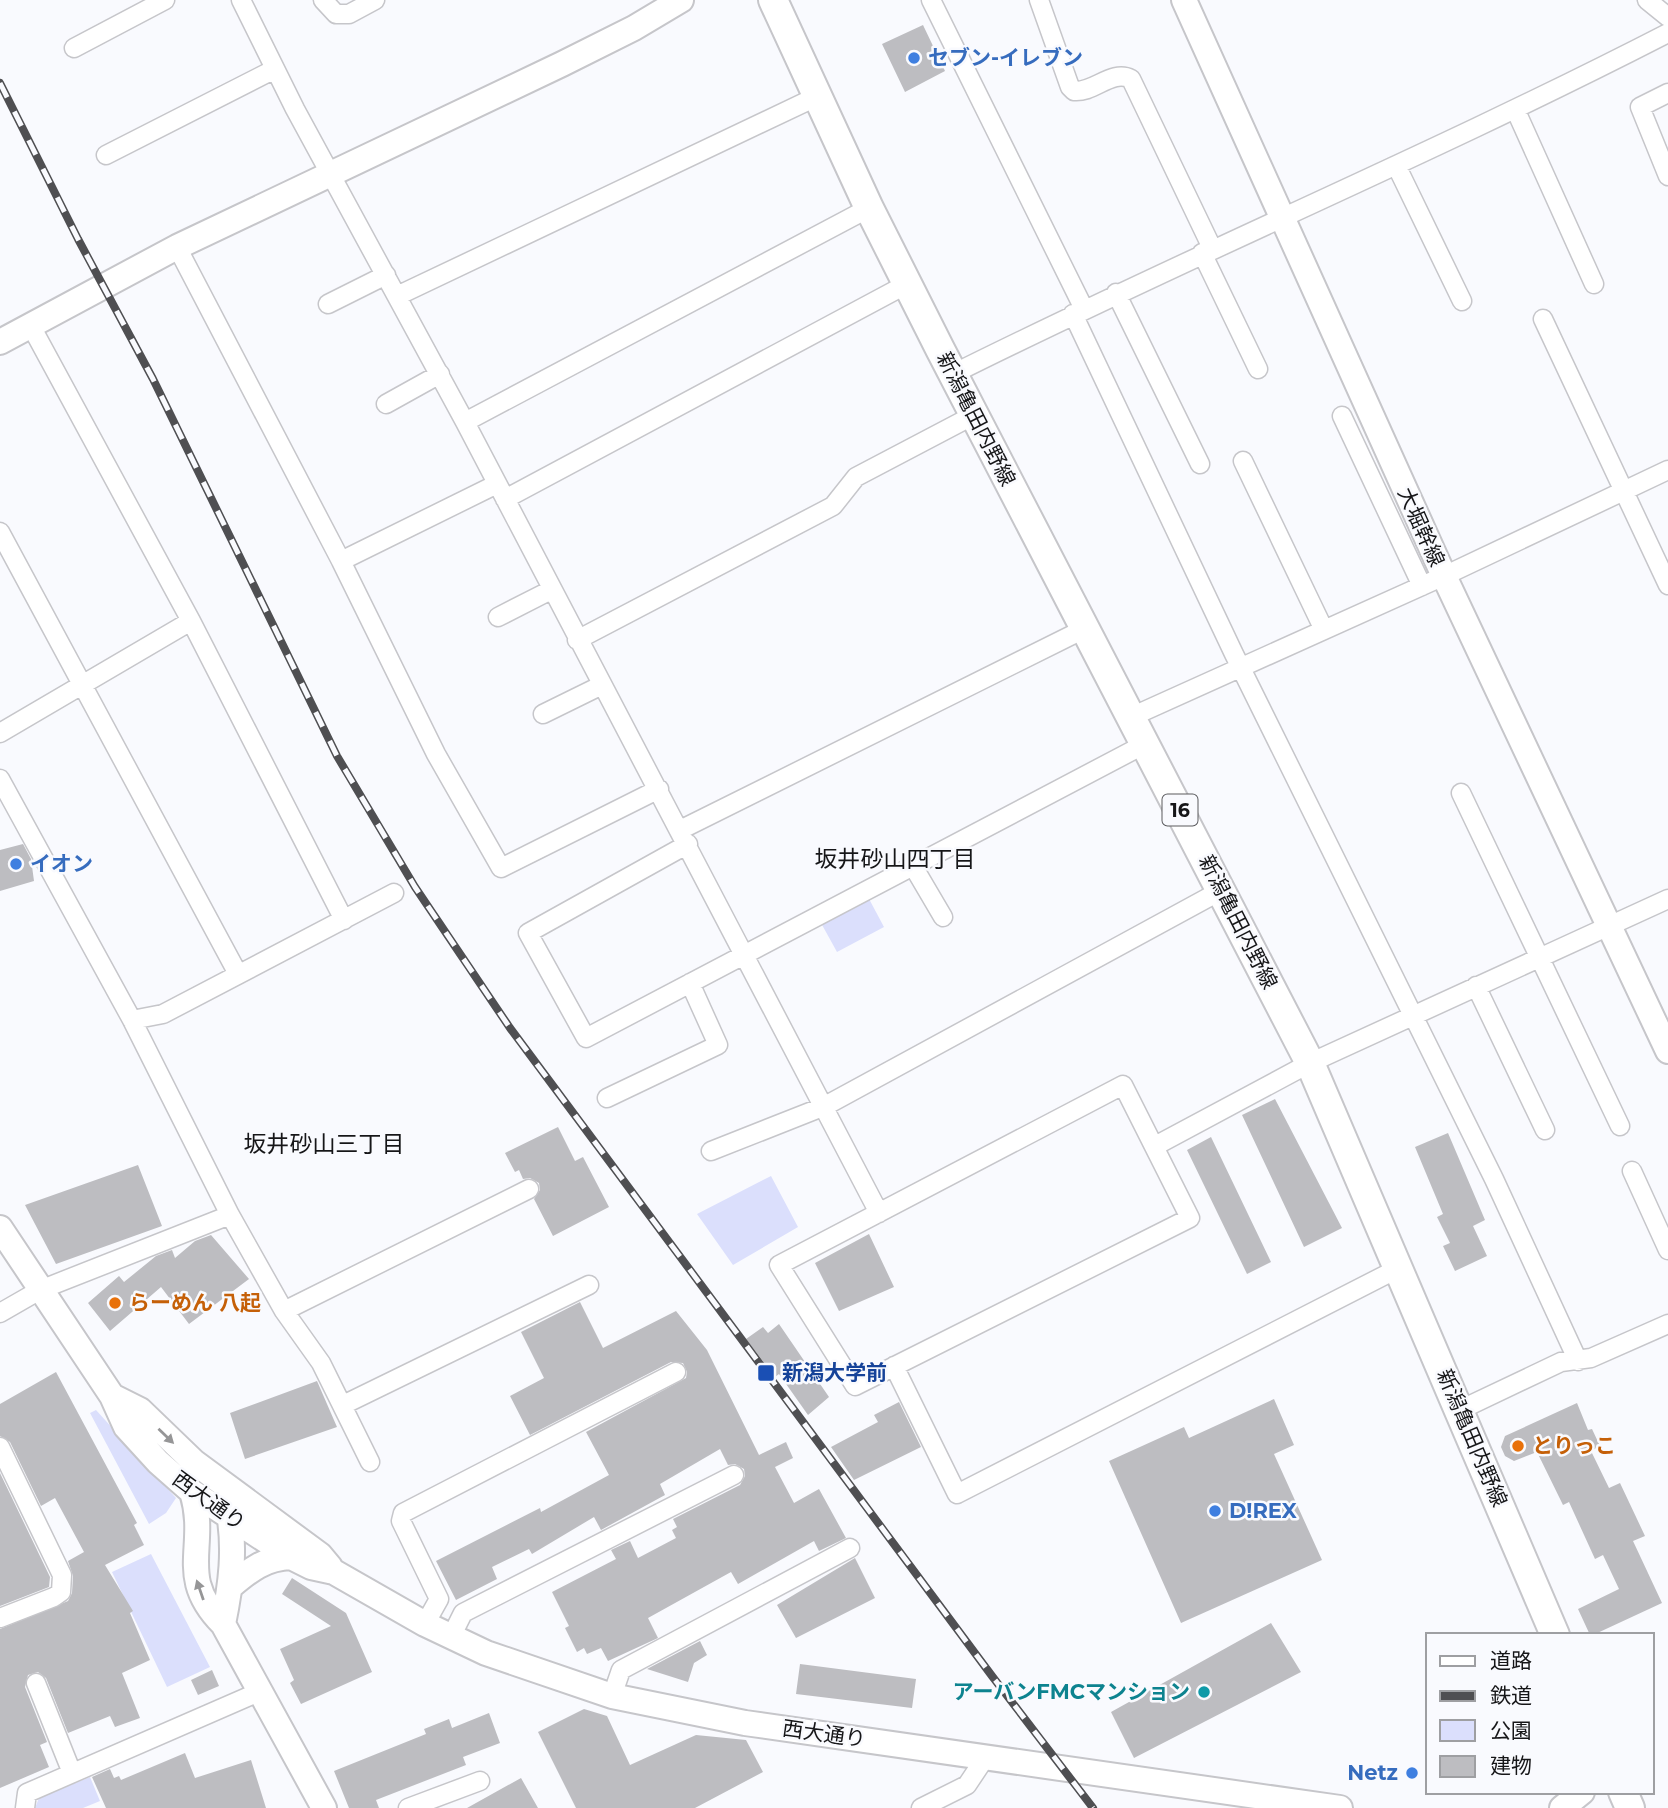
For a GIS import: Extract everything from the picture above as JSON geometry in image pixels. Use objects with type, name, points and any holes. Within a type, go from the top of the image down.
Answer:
[{"type":"main road","name":"新潟亀田内野線","points":[[774,0],[869,208],[907,284],[1310,1063],[1554,1633]]},
{"type":"street","points":[[74,48],[165,0]]},
{"type":"street","points":[[241,0],[275,69],[440,374],[577,640],[746,954],[879,1213]]},
{"type":"street","points":[[323,0],[336,14],[349,14],[376,0]]},
{"type":"street","points":[[0,342],[177,247],[635,28],[681,0]]},
{"type":"street","points":[[931,0],[1243,666],[1414,1015],[1578,1361]]},
{"type":"street","points":[[1039,0],[1070,87],[1074,91],[1081,92],[1117,76],[1131,79],[1258,369]]},
{"type":"street","name":"大堀幹線","points":[[1184,0],[1280,218],[1433,581],[1610,926],[1668,1051]]},
{"type":"street","points":[[1647,0],[1668,17]]},
{"type":"street","points":[[953,374],[1116,293],[1516,111],[1668,33]]},
{"type":"street","points":[[106,155],[275,69]]},
{"type":"street","points":[[1668,93],[1640,107],[1668,176]]},
{"type":"street","points":[[397,296],[818,96]]},
{"type":"street","points":[[1516,111],[1594,284]]},
{"type":"street","points":[[1397,167],[1462,301]]},
{"type":"street","points":[[465,422],[869,208]]},
{"type":"street","points":[[177,247],[341,561],[436,754],[501,869],[659,789]]},
{"type":"street","points":[[328,304],[386,275]]},
{"type":"street","points":[[341,561],[501,491],[907,284]]},
{"type":"street","points":[[1116,293],[1200,464]]},
{"type":"street","points":[[1543,319],[1668,585]]},
{"type":"street","points":[[31,326],[191,621],[344,919]]},
{"type":"street","points":[[386,404],[440,374]]},
{"type":"street","points":[[577,640],[833,506],[856,477],[974,415]]},
{"type":"street","points":[[1342,416],[1433,581]]},
{"type":"street","points":[[1243,461],[1324,630]]},
{"type":"street","points":[[1131,717],[1433,581],[1668,470]]},
{"type":"street","points":[[0,531],[238,974]]},
{"type":"street","points":[[498,617],[551,590]]},
{"type":"street","points":[[0,733],[191,621]]},
{"type":"street","points":[[1084,629],[684,837],[528,933],[586,1038],[1145,744]]},
{"type":"street","points":[[543,713],[601,685]]},
{"type":"street","points":[[0,779],[132,1020],[230,1214],[284,1311],[321,1363],[370,1462]]},
{"type":"street","points":[[1461,793],[1620,1126]]},
{"type":"street","points":[[913,866],[943,917]]},
{"type":"street","points":[[711,1151],[825,1106],[1222,890]]},
{"type":"street","points":[[132,1020],[163,1014],[394,893]]},
{"type":"street","points":[[1155,1146],[1310,1063],[1668,899]]},
{"type":"street","points":[[607,1098],[718,1045],[690,984]]},
{"type":"street","points":[[1476,986],[1545,1130]]},
{"type":"street","points":[[1123,1086],[1155,1146],[1190,1218],[855,1386],[779,1265],[1123,1086]]},
{"type":"street","points":[[1632,1171],[1668,1250]]},
{"type":"street","points":[[284,1311],[528,1189]]},
{"type":"street","points":[[0,1313],[40,1290],[230,1214]]},
{"type":"street","name":"西大通り","points":[[0,1228],[112,1396],[126,1427],[158,1462],[192,1492],[291,1557],[311,1567],[334,1572],[451,1637],[523,1668],[612,1696],[746,1723],[1340,1808]]},
{"type":"street","points":[[894,1366],[957,1493],[1398,1269]]},
{"type":"street","points":[[343,1405],[589,1285]]},
{"type":"street","points":[[1460,1410],[1561,1362],[1578,1361],[1668,1324]]},
{"type":"street","points":[[425,1624],[439,1599],[401,1521],[403,1513],[676,1372]]},
{"type":"street","name":"西大通り","points":[[112,1396],[140,1410],[194,1462],[320,1555],[334,1572]]},
{"type":"street","points":[[0,1447],[62,1574],[63,1584],[61,1592],[54,1598],[0,1618]]},
{"type":"street","points":[[451,1637],[463,1613],[734,1475]]},
{"type":"street","points":[[219,1481],[229,1518],[231,1586],[223,1624]]},
{"type":"street","points":[[192,1492],[198,1523],[196,1586],[206,1608],[223,1624],[324,1808]]},
{"type":"street","points":[[196,1549],[218,1524],[229,1518],[262,1514]]},
{"type":"street","points":[[612,1696],[621,1670],[850,1548]]},
{"type":"street","points":[[231,1586],[252,1568],[269,1560],[291,1557]]},
{"type":"street","points":[[36,1684],[72,1773]]},
{"type":"street","points":[[25,1808],[27,1793],[259,1692]]},
{"type":"street","points":[[921,1808],[967,1785],[985,1758]]},
{"type":"street","points":[[408,1808],[480,1781]]},
{"type":"street","points":[[1562,1808],[1580,1794]]},
{"type":"green space","points":[[868,897],[884,927],[837,952],[821,923]]},
{"type":"green space","points":[[771,1176],[798,1227],[733,1265],[697,1214]]},
{"type":"green space","points":[[96,1410],[176,1498],[166,1513],[149,1524],[90,1413]]},
{"type":"green space","points":[[151,1554],[210,1667],[167,1687],[112,1572]]},
{"type":"green space","points":[[90,1777],[100,1801],[83,1808],[35,1808],[39,1798]]},
{"type":"building","name":"セブン-イレブン","points":[[923,25],[945,71],[905,92],[882,44]]},
{"type":"building","name":"イオン","points":[[23,844],[31,859],[34,881],[0,891],[0,850]]},
{"type":"building","points":[[1275,1099],[1342,1228],[1304,1247],[1242,1115]]},
{"type":"building","points":[[558,1127],[575,1161],[583,1157],[609,1207],[553,1236],[534,1199],[540,1190],[539,1183],[530,1178],[523,1179],[519,1170],[515,1172],[505,1153]]},
{"type":"building","points":[[1448,1133],[1485,1220],[1473,1226],[1487,1256],[1455,1271],[1443,1246],[1450,1243],[1437,1217],[1443,1214],[1415,1147]]},
{"type":"building","points":[[1211,1137],[1271,1262],[1247,1274],[1187,1150]]},
{"type":"building","points":[[138,1165],[162,1226],[56,1264],[25,1205]]},
{"type":"building","points":[[869,1234],[894,1287],[839,1311],[815,1263]]},
{"type":"building","points":[[211,1235],[249,1279],[189,1324],[161,1287],[110,1331],[88,1303],[119,1276],[124,1282],[156,1256],[172,1250],[175,1258],[195,1241]]},
{"type":"building","points":[[580,1302],[603,1348],[676,1311],[707,1350],[759,1455],[786,1442],[793,1458],[775,1467],[794,1503],[819,1489],[846,1538],[819,1551],[814,1541],[738,1584],[731,1572],[648,1618],[658,1638],[608,1661],[601,1648],[587,1654],[584,1648],[577,1652],[565,1628],[569,1626],[552,1592],[616,1559],[611,1550],[630,1541],[638,1558],[676,1538],[672,1530],[677,1527],[673,1519],[740,1485],[745,1476],[744,1469],[735,1464],[728,1465],[720,1449],[660,1484],[665,1495],[601,1530],[594,1517],[532,1554],[529,1549],[492,1567],[497,1579],[456,1600],[436,1561],[540,1508],[541,1512],[609,1475],[586,1432],[686,1378],[687,1372],[683,1363],[671,1362],[530,1435],[510,1396],[544,1378],[521,1332]]},
{"type":"building","points":[[779,1324],[829,1397],[808,1415],[779,1374],[775,1377],[746,1339],[763,1327],[768,1333]]},
{"type":"building","points":[[56,1372],[137,1523],[134,1525],[144,1545],[105,1565],[133,1611],[130,1613],[150,1660],[122,1673],[140,1718],[115,1727],[110,1716],[68,1733],[46,1678],[38,1672],[28,1675],[25,1687],[47,1742],[40,1745],[49,1767],[0,1788],[0,1629],[68,1601],[72,1593],[73,1576],[68,1561],[84,1552],[55,1498],[41,1506],[10,1442],[0,1436],[0,1404]]},
{"type":"building","points":[[317,1381],[337,1427],[245,1459],[230,1413]]},
{"type":"building","name":"D!REX","points":[[1274,1399],[1294,1445],[1274,1454],[1322,1560],[1181,1623],[1109,1461],[1184,1427],[1189,1438]]},
{"type":"building","points":[[899,1402],[921,1447],[854,1480],[831,1447],[878,1422],[874,1415]]},
{"type":"building","points":[[1577,1403],[1588,1430],[1592,1429],[1600,1446],[1591,1451],[1609,1488],[1620,1483],[1645,1536],[1633,1541],[1662,1603],[1597,1633],[1589,1633],[1578,1609],[1619,1589],[1603,1555],[1595,1559],[1569,1502],[1563,1505],[1537,1452],[1514,1461],[1505,1456],[1501,1447],[1505,1436]]},
{"type":"building","points":[[0,1473],[50,1577],[49,1587],[0,1606]]},
{"type":"building","points":[[855,1558],[875,1598],[796,1638],[777,1605]]},
{"type":"building","points":[[292,1578],[346,1613],[372,1672],[301,1704],[290,1683],[294,1680],[280,1649],[331,1626],[282,1594]]},
{"type":"building","name":"アーバンFMCマンション","points":[[1271,1623],[1301,1672],[1134,1758],[1111,1712]]},
{"type":"building","points":[[700,1641],[707,1655],[694,1663],[688,1682],[647,1669]]},
{"type":"building","points":[[800,1664],[916,1679],[912,1708],[796,1694]]},
{"type":"building","points":[[212,1670],[219,1686],[198,1695],[191,1680]]},
{"type":"building","points":[[584,1709],[607,1716],[630,1765],[696,1735],[746,1740],[763,1772],[695,1808],[576,1808],[538,1732]]},
{"type":"building","points":[[489,1713],[500,1743],[463,1757],[466,1765],[376,1800],[379,1808],[349,1808],[334,1771],[426,1734],[424,1729],[449,1719],[452,1728]]},
{"type":"building","points":[[185,1753],[195,1778],[251,1760],[266,1808],[106,1808],[92,1777],[110,1769],[114,1778],[119,1776],[121,1780]]},
{"type":"building","points":[[521,1778],[538,1808],[467,1808]]},
{"type":"railway","points":[[0,83],[78,239],[153,379],[337,756],[415,887],[510,1028],[1093,1808]]},
{"type":"place","name":"セブン-イレブン","points":[[914,58]]},
{"type":"place","name":"イオン","points":[[16,864]]},
{"type":"place","name":"らーめん 八起","points":[[115,1303]]},
{"type":"place","name":"新潟大学前","points":[[766,1373]]},
{"type":"place","name":"とりっこ","points":[[1518,1446]]},
{"type":"place","name":"D!REX","points":[[1215,1511]]},
{"type":"place","name":"アーバンFMCマンション","points":[[1204,1692]]},
{"type":"place","name":"Netz","points":[[1412,1773]]},
{"type":"district","name":"坂井砂山四丁目","points":[[895,859]]},
{"type":"district","name":"坂井砂山三丁目","points":[[324,1144]]}]
